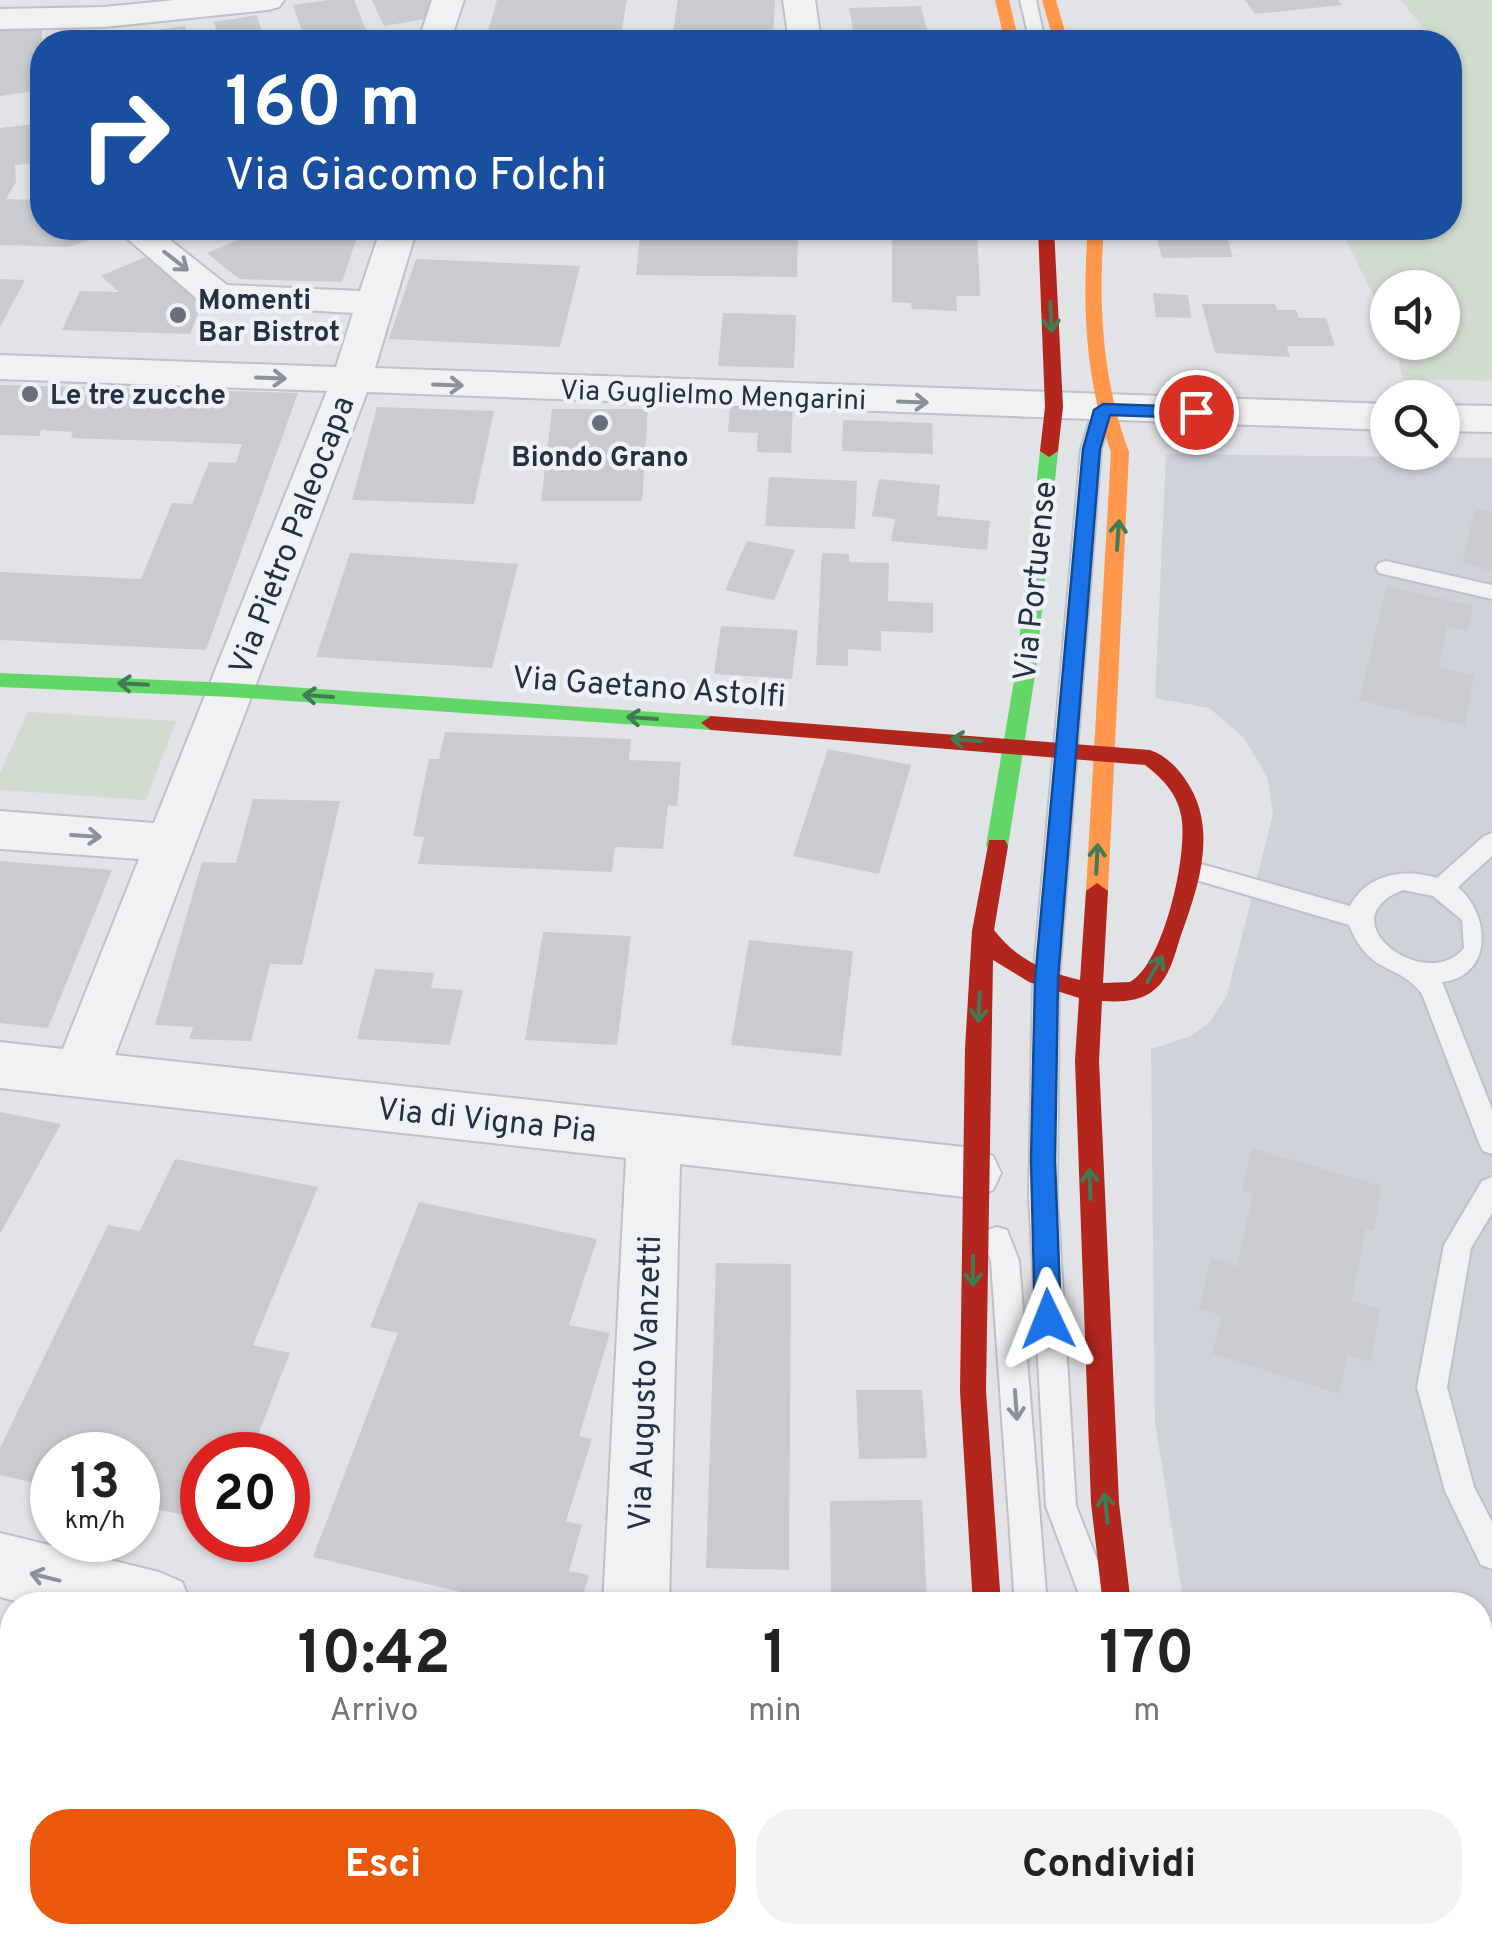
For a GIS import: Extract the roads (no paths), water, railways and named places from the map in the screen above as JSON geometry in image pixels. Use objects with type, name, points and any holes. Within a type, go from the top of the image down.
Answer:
[{"type":"main road","points":[[1002,0],[1009,30]]},
{"type":"main road","points":[[1049,0],[1058,30]]},
{"type":"main road","name":"Via Portuense","points":[[1048,240],[1077,408],[1120,452],[1087,1061],[1093,1284],[1105,1503],[1115,1592]]},
{"type":"main road","name":"Via Portuense","points":[[986,1592],[973,1390],[973,1174],[983,931],[1028,652],[1077,408],[1095,240]]},
{"type":"main road","name":"Via Gaetano Astolfi","points":[[3,686],[230,690],[1064,748]]},
{"type":"main road","points":[[983,931],[1011,962],[1046,980],[1136,991],[1156,972],[1194,872],[1196,849],[1190,808],[1179,779],[1150,758],[1064,748]]},
{"type":"street","points":[[0,19],[89,20],[268,0]]},
{"type":"street","points":[[438,30],[448,0]]},
{"type":"street","points":[[464,30],[473,0]]},
{"type":"street","points":[[799,0],[803,30]]},
{"type":"street","points":[[141,240],[204,335]]},
{"type":"street","name":"Via Pietro Paleocapa","points":[[80,1074],[351,381],[394,240]]},
{"type":"street","points":[[0,367],[376,303]]},
{"type":"street","name":"Via Guglielmo Mengarini","points":[[204,335],[351,381],[1370,417]]},
{"type":"street","points":[[1460,418],[1492,419]]},
{"type":"street","points":[[0,830],[172,843]]},
{"type":"street","name":"Via di Vigna Pia","points":[[0,1066],[973,1174]]},
{"type":"street","name":"Via Augusto Vanzetti","points":[[636,1592],[652,1162]]},
{"type":"street","points":[[0,1566],[106,1592]]},
{"type":"lane","points":[[1028,0],[1035,30]]},
{"type":"lane","name":"Via Portuense","points":[[1079,240],[1090,289]]},
{"type":"lane","name":"Via Portuense","points":[[1077,408],[1092,449],[1046,980],[1043,1196],[1061,1506],[1094,1592]]},
{"type":"lane","points":[[1386,568],[1492,592]]},
{"type":"lane","points":[[1441,888],[1492,842]]},
{"type":"lane","points":[[1194,872],[1359,918]]},
{"type":"lane","points":[[1421,974],[1460,968],[1473,958],[1480,944],[1479,928],[1472,913],[1441,888],[1402,881],[1385,884],[1362,904],[1362,933],[1384,959],[1421,974],[1433,989],[1492,1142]]},
{"type":"lane","name":"Via Portuense","points":[[973,1174],[1005,1261],[1030,1592]]},
{"type":"lane","points":[[1492,1189],[1458,1245],[1432,1387],[1460,1491],[1492,1554]]},
{"type":"place","name":"Momenti Bar Bistrot","points":[[178,315]]},
{"type":"place","name":"Le tre zucche","points":[[30,394]]},
{"type":"place","name":"Biondo Grano","points":[[600,423]]}]
